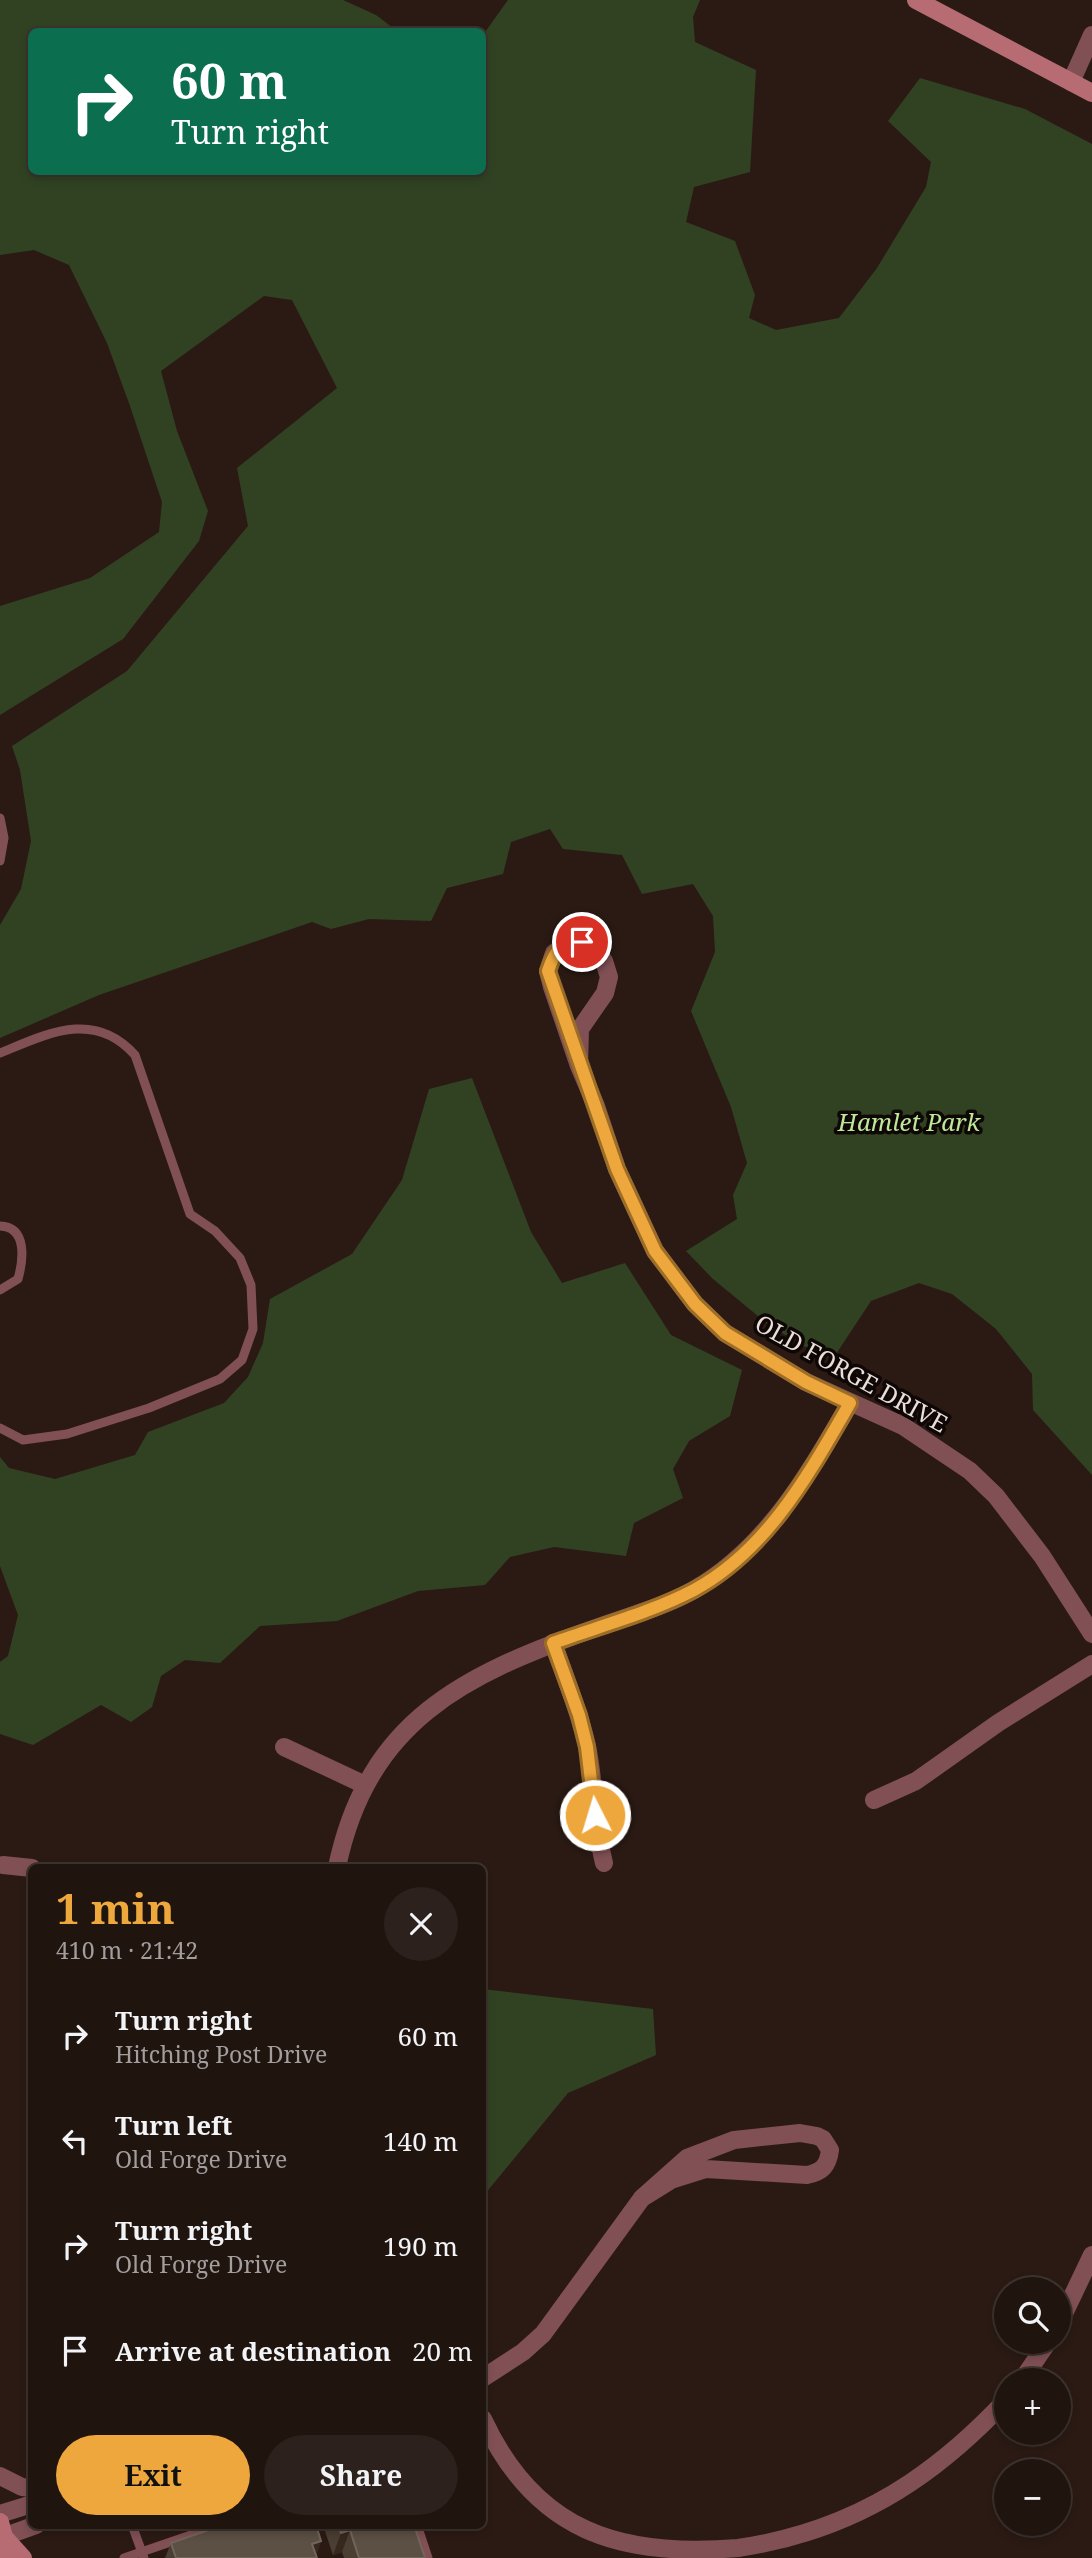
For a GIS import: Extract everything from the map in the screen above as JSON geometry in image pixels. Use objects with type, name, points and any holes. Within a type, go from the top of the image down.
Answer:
[{"type":"street","points":[[916,0],[1092,93]]},
{"type":"street","points":[[1071,82],[1092,35]]},
{"type":"street","name":"OLD FORGE DRIVE","points":[[579,1066],[580,1029],[605,993],[609,977],[604,961],[594,948],[582,942],[567,944],[554,953],[548,971],[579,1066],[596,1106],[617,1169],[655,1251],[695,1304],[725,1333],[806,1382],[903,1426],[970,1471],[996,1496],[1034,1546],[1092,1634]]},
{"type":"street","points":[[338,1864],[365,1785],[385,1755],[432,1705],[492,1668],[670,1601],[697,1588],[749,1548],[775,1521],[798,1489],[850,1403]]},
{"type":"street","points":[[553,1643],[579,1715],[587,1747],[598,1838],[604,1863]]},
{"type":"street","points":[[874,1800],[916,1781],[998,1723],[1092,1664]]},
{"type":"street","points":[[284,1747],[365,1785]]},
{"type":"street","points":[[3,1865],[28,1868]]},
{"type":"street","points":[[486,2376],[523,2352],[543,2334],[642,2198],[687,2158],[734,2140],[808,2134],[823,2139],[830,2150],[827,2164],[818,2173],[807,2175],[706,2169],[671,2180],[642,2198]]},
{"type":"street","points":[[1071,2299],[1092,2255]]},
{"type":"street","points":[[486,2426],[512,2472],[532,2494],[579,2529],[608,2542],[643,2551],[679,2554],[759,2545],[811,2531],[873,2505],[909,2484],[948,2456],[994,2413]]},
{"type":"street","points":[[0,2476],[28,2488]]},
{"type":"street","points":[[0,2514],[28,2505]]},
{"type":"street","points":[[1,2532],[28,2527]]},
{"type":"street","points":[[1,2532],[5,2558]]},
{"type":"street","points":[[1,2532],[23,2558]]},
{"type":"lane","points":[[0,818],[4,838],[0,862]]},
{"type":"lane","points":[[0,1053],[59,1030],[95,1030],[123,1042],[135,1055],[190,1214],[215,1231],[240,1258],[251,1285],[253,1329],[242,1360],[220,1379],[149,1408],[67,1434],[23,1440],[0,1428]]},
{"type":"lane","points":[[0,1226],[5,1226],[18,1236],[24,1257],[18,1279],[0,1290]]},
{"type":"lane","points":[[133,2529],[143,2555]]},
{"type":"lane","points":[[124,2558],[143,2555],[209,2529]]},
{"type":"lane","points":[[418,2529],[428,2558]]},
{"type":"green space","name":"Hamlet Park","points":[[0,0],[343,0],[376,15],[393,28],[28,28],[28,175],[486,175],[486,31],[508,0],[700,0],[693,17],[695,42],[756,70],[750,172],[694,187],[686,222],[735,241],[755,295],[749,318],[776,330],[839,318],[877,268],[926,187],[931,162],[888,121],[920,78],[1025,109],[1092,144],[1092,1475],[1033,1410],[1032,1374],[996,1329],[952,1294],[919,1283],[871,1301],[834,1357],[829,1355],[826,1359],[769,1325],[713,1279],[686,1251],[737,1219],[733,1195],[747,1163],[731,1107],[691,1011],[715,952],[713,916],[693,884],[642,894],[622,855],[563,849],[550,829],[511,842],[503,874],[447,888],[431,921],[369,919],[331,929],[312,922],[99,995],[0,1038],[0,925],[21,889],[31,841],[20,770],[12,746],[127,671],[248,526],[237,468],[337,388],[292,300],[264,296],[161,371],[177,431],[208,511],[199,541],[123,639],[0,715],[0,606],[90,578],[159,532],[162,502],[107,343],[69,265],[34,250],[0,255]]},
{"type":"green space","points":[[472,1078],[531,1232],[562,1283],[625,1263],[671,1335],[742,1370],[730,1416],[689,1441],[673,1469],[683,1498],[634,1523],[626,1556],[554,1547],[510,1557],[485,1585],[418,1591],[337,1621],[260,1626],[220,1663],[185,1660],[161,1676],[152,1707],[131,1722],[101,1705],[33,1745],[0,1734],[0,1662],[8,1656],[18,1615],[0,1566],[0,1457],[9,1468],[55,1479],[135,1455],[148,1432],[224,1403],[248,1377],[263,1343],[270,1299],[352,1254],[402,1180],[429,1089]]},
{"type":"green space","points":[[486,1989],[653,2009],[656,2055],[568,2093],[486,2194]]},
{"type":"building","points":[[211,2529],[317,2529],[321,2541],[312,2544],[317,2558],[176,2558],[171,2543]]},
{"type":"building","points":[[340,2529],[415,2529],[425,2558],[359,2558],[350,2530],[341,2533]]},
{"type":"route","points":[[582,942],[567,944],[554,953],[548,971],[617,1169],[655,1251],[695,1304],[725,1333],[806,1382],[850,1403],[819,1456],[775,1521],[749,1548],[722,1570],[697,1588],[670,1601],[553,1643],[579,1715],[587,1747],[595,1815]]}]
